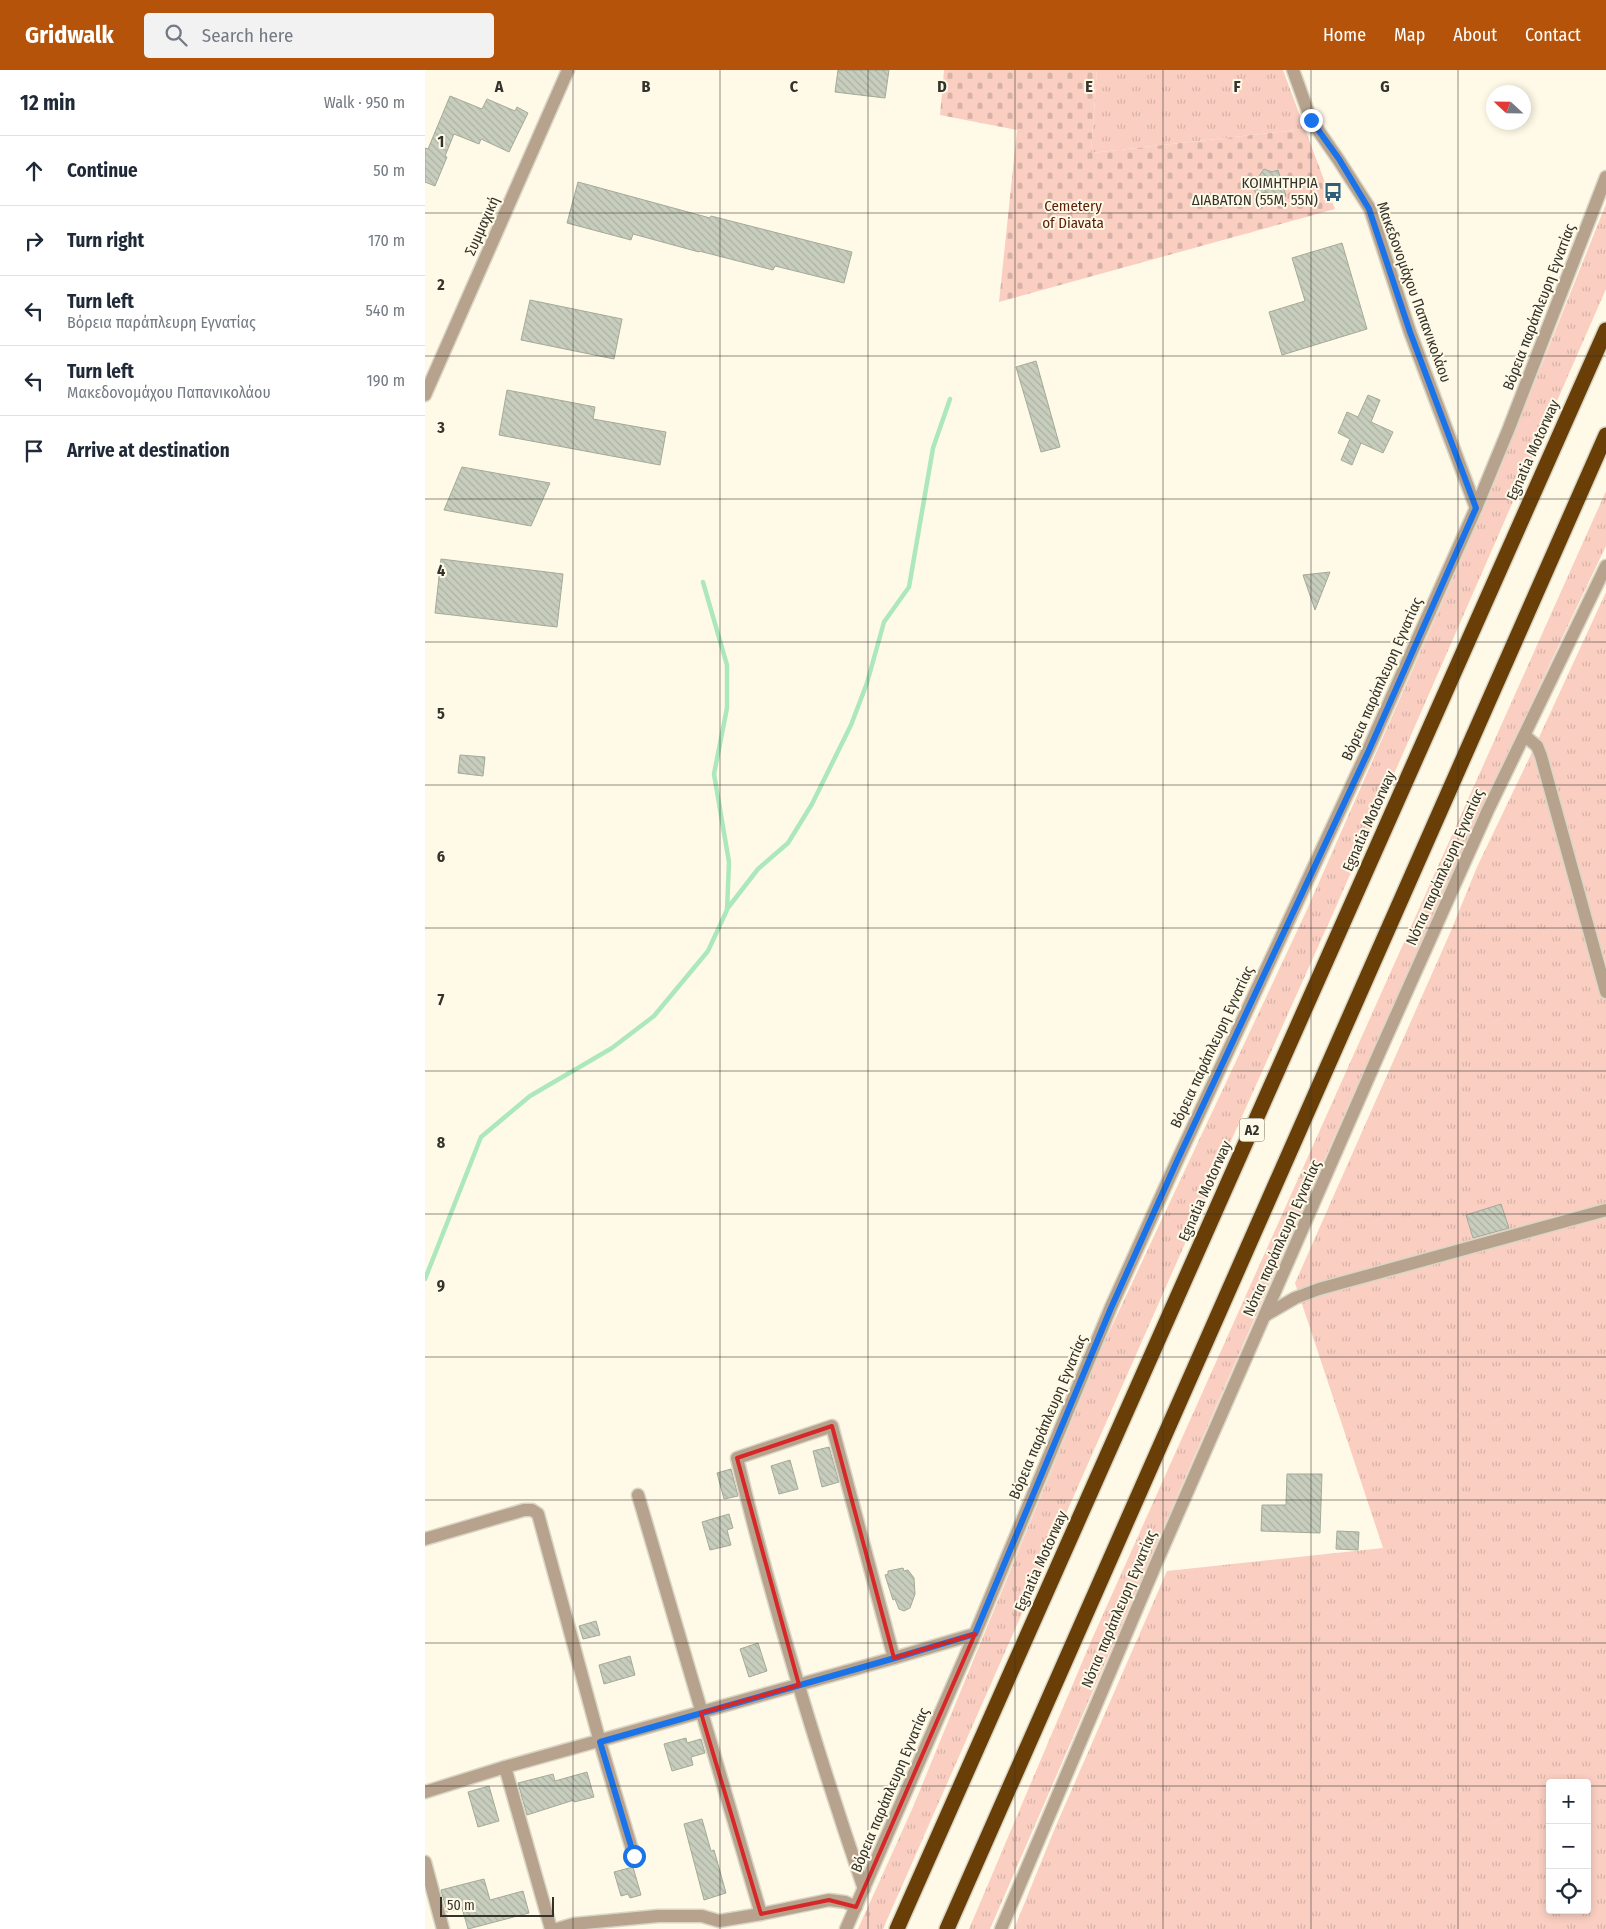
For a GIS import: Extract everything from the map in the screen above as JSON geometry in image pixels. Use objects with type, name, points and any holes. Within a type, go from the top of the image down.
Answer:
[{"type":"highway","name":"Egnatia Motorway","points":[[897,1929],[1606,330]]},
{"type":"highway","points":[[947,1929],[1606,435]]},
{"type":"street","name":"Συμμαχική","points":[[425,395],[568,70]]},
{"type":"street","name":"Μακεδονομάχου Παπανικολάου","points":[[1293,70],[1311,120],[1339,159],[1369,209],[1410,332],[1476,508]]},
{"type":"street","name":"Βόρεια παράπλευρη Εγνατίας","points":[[846,1929],[975,1634],[1119,1290],[1189,1134],[1369,750],[1476,508],[1606,177]]},
{"type":"street","name":"Νότια παράπλευρη Εγνατίας","points":[[1001,1929],[1155,1566],[1488,810],[1606,566]]},
{"type":"street","points":[[1525,736],[1537,746],[1541,756],[1606,992]]},
{"type":"street","points":[[1266,1315],[1295,1298],[1319,1289],[1606,1210]]},
{"type":"street","points":[[864,1889],[799,1685],[737,1458],[832,1426],[895,1658]]},
{"type":"street","points":[[638,1495],[761,1914]]},
{"type":"street","points":[[425,1539],[524,1510],[531,1510],[538,1514],[600,1742],[634,1856]]},
{"type":"street","points":[[425,1792],[975,1634]]},
{"type":"street","points":[[505,1768],[551,1929]]},
{"type":"street","points":[[425,1862],[443,1929]]},
{"type":"street","points":[[557,1929],[574,1924],[651,1917],[702,1916],[719,1921],[829,1900],[845,1902],[856,1906]]},
{"type":"highlighted area","points":[[832,1426],[894,1658],[975,1634],[856,1907],[829,1900],[761,1914],[701,1713],[799,1685],[737,1458]]},
{"type":"green space","name":"Cemetery of Diavata","points":[[944,70],[1097,70],[1091,153],[1305,129],[1335,209],[999,302],[1017,130],[940,115]]},
{"type":"green space","points":[[1097,70],[1283,70],[1305,129],[1091,153]]},
{"type":"green space","points":[[1606,204],[1606,289],[1335,909],[1187,1239],[883,1929],[858,1929],[913,1807],[1102,1347],[1305,914],[1489,496]]},
{"type":"green space","points":[[1606,491],[1606,546],[1525,717],[1368,1061],[1215,1408],[990,1929],[969,1929],[1092,1639]]},
{"type":"green space","points":[[1606,592],[1606,1929],[1014,1929],[1055,1828],[1167,1571],[1383,1548],[1295,1283],[1450,933],[1477,867]]},
{"type":"building","points":[[838,70],[889,70],[885,98],[835,92]]},
{"type":"building","points":[[450,96],[482,109],[487,99],[515,111],[517,107],[528,113],[509,152],[481,139],[479,144],[454,134],[435,186],[425,182],[425,148],[428,149]]},
{"type":"building","points":[[1264,169],[1272,172],[1278,170],[1286,196],[1269,201],[1266,192],[1256,195],[1253,184],[1261,181],[1259,176]]},
{"type":"building","points":[[578,182],[710,218],[711,216],[852,252],[844,283],[775,266],[773,270],[633,234],[631,240],[567,223]]},
{"type":"building","points":[[1342,243],[1367,329],[1282,355],[1269,312],[1305,301],[1292,258]]},
{"type":"building","points":[[530,300],[622,319],[614,359],[521,340]]},
{"type":"building","points":[[1036,361],[1060,447],[1041,452],[1016,367]]},
{"type":"building","points":[[507,390],[595,407],[593,419],[666,432],[660,465],[499,435]]},
{"type":"building","points":[[1368,395],[1380,400],[1371,422],[1393,432],[1383,453],[1361,443],[1352,465],[1341,460],[1350,439],[1338,433],[1347,412],[1358,417]]},
{"type":"building","points":[[462,467],[550,483],[531,526],[444,510]]},
{"type":"building","points":[[441,559],[563,574],[557,627],[435,613]]},
{"type":"building","points":[[1330,572],[1315,610],[1303,575]]},
{"type":"building","points":[[460,755],[485,757],[483,776],[458,773]]},
{"type":"building","points":[[1501,1204],[1509,1228],[1473,1238],[1466,1215]]},
{"type":"building","points":[[829,1447],[839,1482],[822,1487],[813,1451]]},
{"type":"building","points":[[790,1460],[798,1489],[779,1494],[771,1466]]},
{"type":"building","points":[[731,1469],[738,1496],[724,1499],[717,1473]]},
{"type":"building","points":[[1287,1474],[1322,1474],[1320,1533],[1261,1531],[1262,1505],[1286,1505]]},
{"type":"building","points":[[729,1514],[733,1528],[727,1530],[731,1545],[710,1550],[702,1522]]},
{"type":"building","points":[[1337,1531],[1359,1532],[1358,1550],[1336,1549]]},
{"type":"building","points":[[903,1568],[904,1571],[908,1570],[914,1578],[915,1594],[910,1608],[904,1611],[899,1609],[895,1599],[893,1600],[885,1575],[888,1574],[888,1571]]},
{"type":"building","points":[[596,1621],[600,1635],[583,1639],[579,1626]]},
{"type":"building","points":[[758,1643],[767,1671],[749,1677],[740,1649]]},
{"type":"building","points":[[630,1656],[635,1675],[604,1684],[599,1665]]},
{"type":"building","points":[[686,1738],[687,1743],[701,1739],[705,1753],[691,1757],[693,1765],[672,1771],[664,1744]]},
{"type":"building","points":[[587,1772],[594,1797],[574,1802],[574,1800],[527,1815],[518,1783],[553,1774],[555,1781]]},
{"type":"building","points":[[489,1786],[499,1821],[478,1827],[468,1792]]},
{"type":"building","points":[[702,1819],[711,1851],[714,1850],[726,1893],[704,1900],[684,1824]]},
{"type":"building","points":[[633,1867],[641,1895],[630,1898],[628,1894],[621,1896],[614,1872]]},
{"type":"building","points":[[484,1879],[490,1900],[523,1891],[529,1913],[468,1929],[462,1908],[447,1912],[441,1890]]},
{"type":"waterway","points":[[727,909],[758,869],[788,843],[812,804],[851,725],[867,683],[884,622],[909,587],[933,448],[950,399]]},
{"type":"waterway","points":[[425,1279],[481,1137],[530,1096],[612,1048],[654,1016],[708,951],[727,910],[729,862],[714,774],[727,708],[727,665],[703,582]]},
{"type":"place","name":"ΚΟΙΜΗΤΗΡΙΑ ΔΙΑΒΑΤΩΝ (55Μ, 55Ν)","points":[[1333,192]]},
{"type":"route","points":[[634,1856],[600,1742],[975,1634],[1111,1308],[1177,1161],[1369,750],[1476,508],[1410,332],[1369,209],[1339,159],[1311,120]]}]
